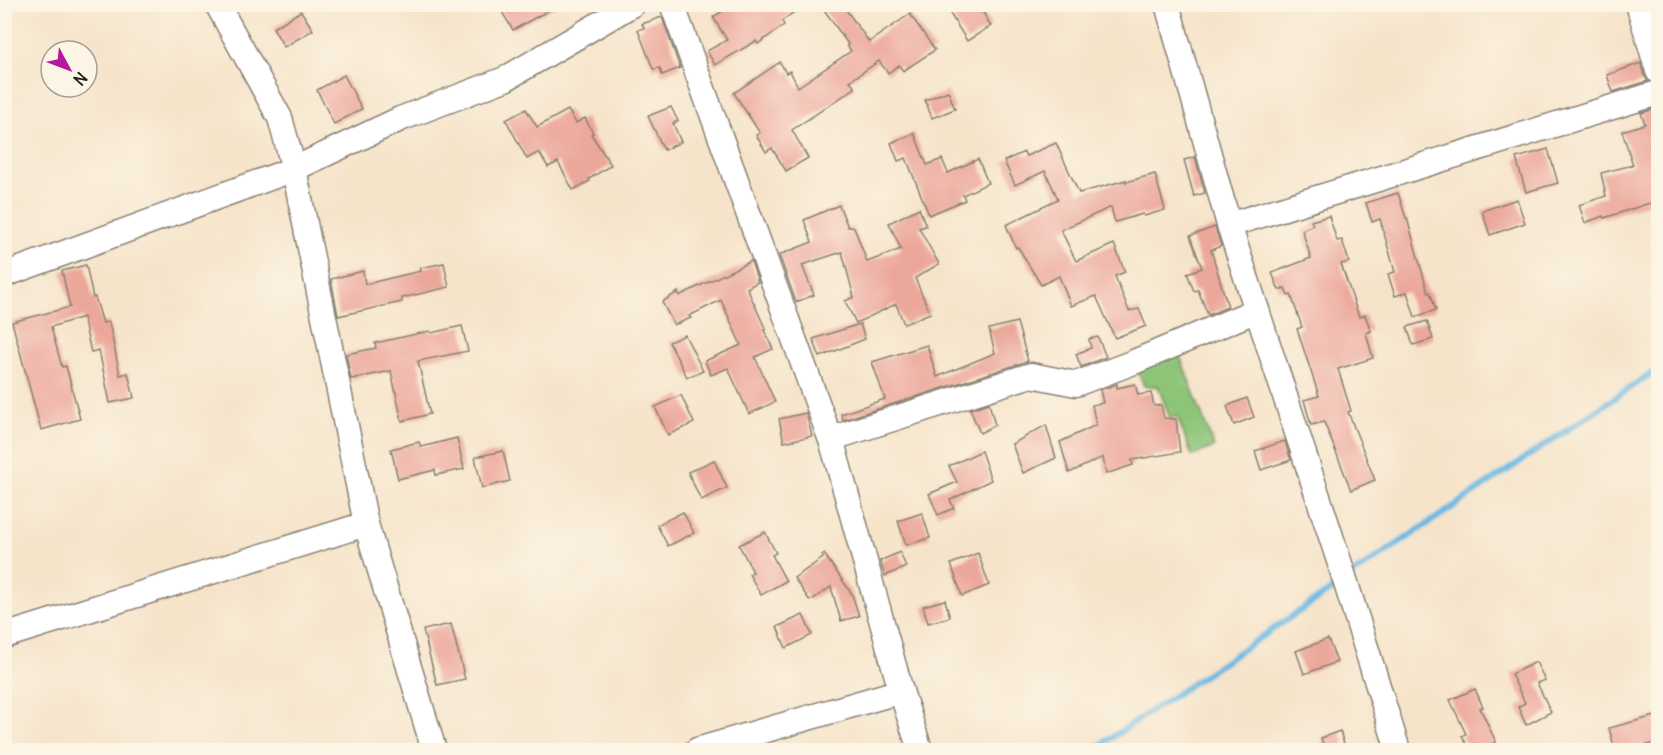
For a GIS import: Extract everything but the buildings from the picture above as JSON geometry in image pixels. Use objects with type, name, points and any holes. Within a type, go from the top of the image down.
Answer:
[{"type":"street","points":[[216,4],[280,118],[294,169],[366,524],[434,750]]},
{"type":"street","points":[[4,275],[294,169],[400,119],[505,79],[633,4]]},
{"type":"street","points":[[672,4],[833,446],[901,691],[920,750]]},
{"type":"street","points":[[1167,4],[1229,225],[1398,750]]},
{"type":"street","points":[[1638,4],[1659,71]]},
{"type":"street","points":[[1229,225],[1659,93]]},
{"type":"street","points":[[833,446],[836,437],[1031,375],[1076,384],[1257,310]]},
{"type":"street","points":[[4,636],[366,524]]},
{"type":"street","points":[[697,750],[901,691]]},
{"type":"green space","points":[[1176,346],[1214,447],[1192,456],[1177,416],[1170,418],[1158,386],[1144,386],[1134,362]]},
{"type":"waterway","points":[[1350,576],[1658,369]]},
{"type":"waterway","points":[[1093,750],[1340,584]]}]
